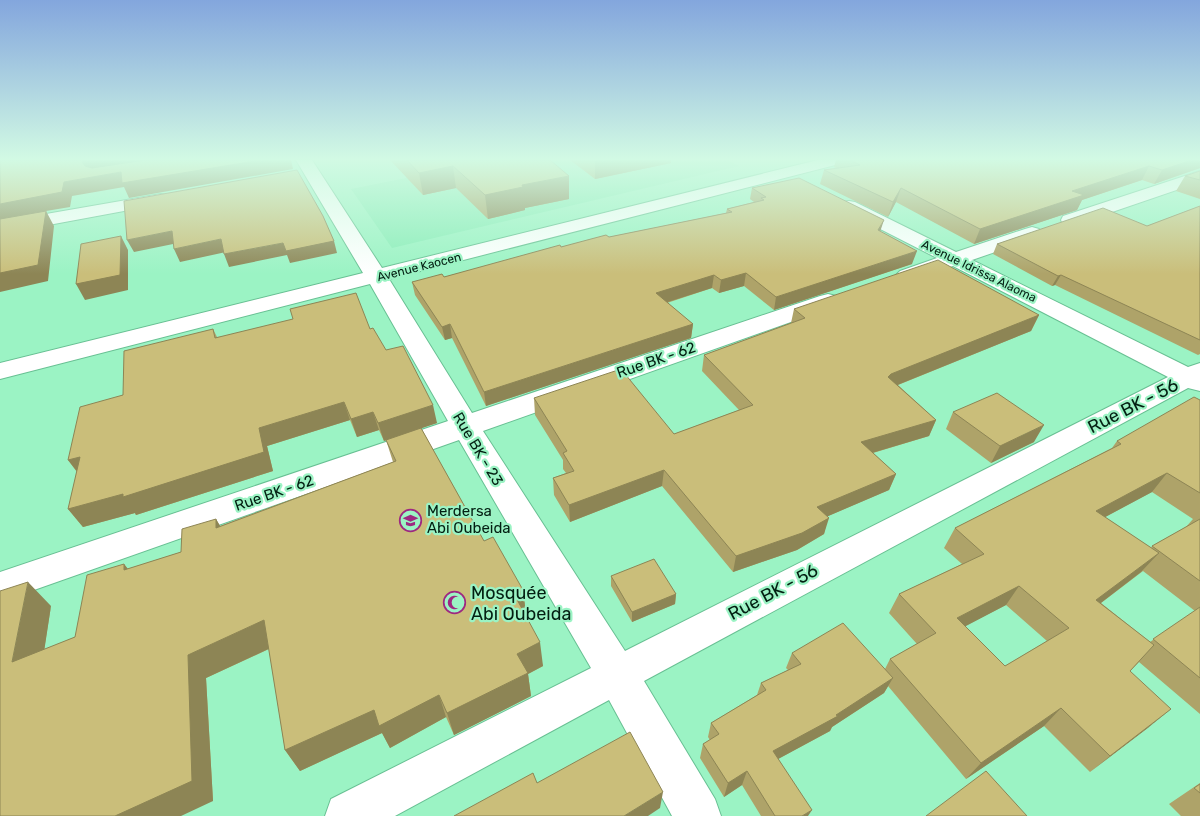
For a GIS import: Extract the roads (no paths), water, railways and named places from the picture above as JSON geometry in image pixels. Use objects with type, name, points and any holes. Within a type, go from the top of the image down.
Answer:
[{"type":"street","points":[[96,211],[97,198]]},
{"type":"street","points":[[0,228],[168,198]]},
{"type":"street","name":"Rue BK - 23","points":[[328,198],[465,427],[617,674],[698,816]]},
{"type":"street","name":"Avenue Kaocen","points":[[0,372],[377,278],[685,198]]},
{"type":"street","points":[[880,284],[1135,198]]},
{"type":"street","name":"Avenue Idrissa Alaoma","points":[[836,200],[1196,377]]},
{"type":"street","name":"Rue BK - 62","points":[[0,587],[853,293]]},
{"type":"street","name":"Rue BK - 56","points":[[348,816],[617,674],[1196,377]]},
{"type":"place","name":"Merdersa Abi Oubeida","points":[[411,520]]},
{"type":"place","name":"Mosquée Abi Oubeida","points":[[455,603]]}]
